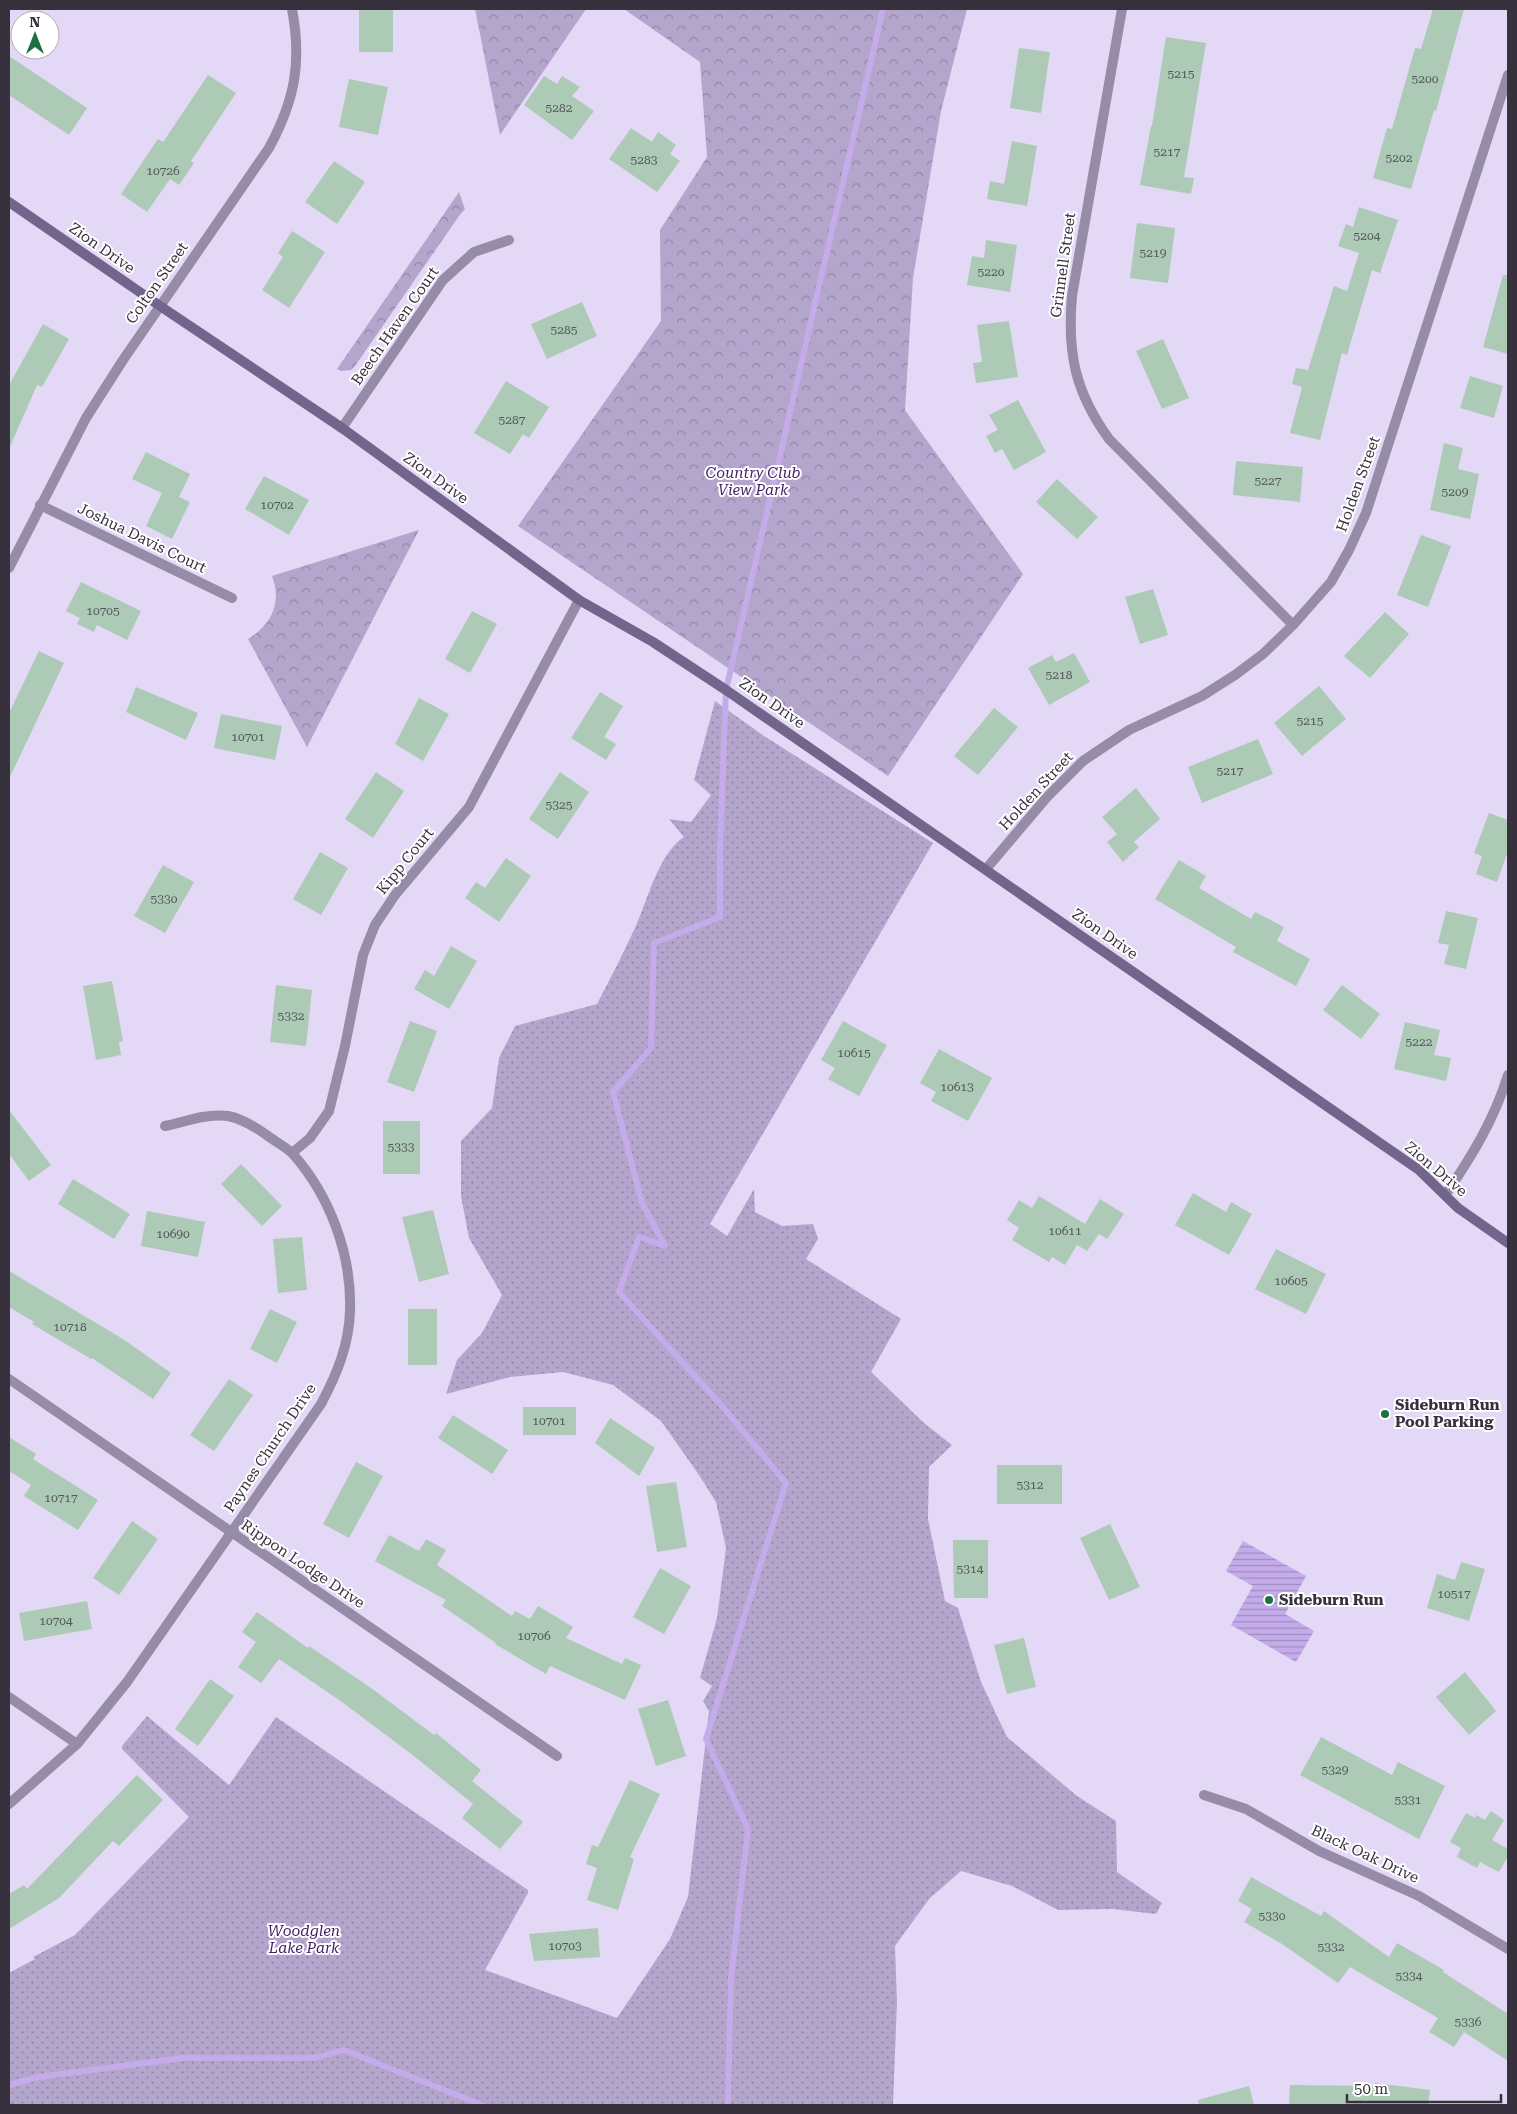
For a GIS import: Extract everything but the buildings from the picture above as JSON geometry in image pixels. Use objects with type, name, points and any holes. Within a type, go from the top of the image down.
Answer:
[{"type":"main road","name":"Zion Drive","points":[[9,202],[342,428],[579,600],[669,653],[1419,1170],[1466,1214],[1508,1243]]},
{"type":"street","name":"Colton Street","points":[[9,568],[86,418],[160,306],[269,148],[282,125],[297,72],[297,35],[292,9]]},
{"type":"street","name":"Grinnell Street","points":[[1122,9],[1072,296],[1069,329],[1073,359],[1084,397],[1109,439],[1293,626]]},
{"type":"street","name":"Holden Street","points":[[986,870],[1047,797],[1083,761],[1129,730],[1202,696],[1235,675],[1263,654],[1293,626],[1331,582],[1349,550],[1366,513],[1508,75]]},
{"type":"street","name":"Beech Haven Court","points":[[342,428],[443,280],[474,252],[509,240]]},
{"type":"street","name":"Joshua Davis Court","points":[[40,505],[232,598]]},
{"type":"street","name":"Kipp Court","points":[[292,1153],[310,1138],[329,1111],[345,1046],[363,955],[375,924],[395,895],[469,807],[579,600]]},
{"type":"street","points":[[1446,1194],[1475,1150],[1495,1112],[1508,1075]]},
{"type":"street","name":"Paynes Church Drive","points":[[9,1804],[77,1744],[127,1682],[322,1404],[336,1376],[346,1345],[350,1311],[345,1256],[330,1211],[292,1153],[255,1126],[229,1116],[214,1116],[165,1126]]},
{"type":"street","name":"Rippon Lodge Drive","points":[[9,1378],[556,1756]]},
{"type":"street","points":[[9,1697],[77,1744]]},
{"type":"street","name":"Black Oak Drive","points":[[1204,1795],[1246,1809],[1320,1851],[1419,1896],[1508,1949]]},
{"type":"green space","points":[[475,9],[586,9],[500,135]]},
{"type":"green space","name":"Country Club View Park","points":[[624,9],[967,9],[941,111],[913,278],[905,410],[1023,574],[888,776],[518,526],[661,321],[660,230],[707,157],[700,62]]},
{"type":"green space","points":[[459,192],[465,209],[355,366],[351,370],[341,371],[337,369]]},
{"type":"green space","points":[[419,530],[307,747],[248,639],[263,627],[273,612],[276,595],[272,576]]},
{"type":"green space","name":"Woodglen Lake Park","points":[[715,701],[764,736],[933,843],[710,1224],[727,1236],[754,1189],[755,1212],[782,1226],[813,1224],[818,1239],[806,1259],[901,1319],[871,1372],[925,1424],[952,1445],[929,1467],[928,1519],[945,1601],[958,1608],[981,1682],[1007,1737],[1077,1796],[1116,1821],[1117,1872],[1162,1903],[1156,1914],[1113,1909],[1058,1910],[1012,1886],[961,1871],[929,1899],[895,1946],[897,2002],[893,2105],[9,2105],[9,1973],[35,1959],[33,1957],[75,1935],[189,1817],[122,1749],[122,1746],[147,1716],[229,1785],[276,1717],[528,1890],[485,1970],[617,2018],[670,1939],[688,1897],[709,1711],[703,1701],[712,1686],[700,1678],[717,1618],[726,1548],[716,1502],[661,1421],[613,1385],[563,1372],[510,1377],[446,1394],[457,1360],[482,1333],[502,1295],[469,1238],[461,1196],[461,1141],[492,1108],[499,1058],[515,1026],[597,1004],[635,928],[660,866],[667,854],[684,837],[669,819],[691,822],[711,795],[694,780]]},
{"type":"shaded area","name":"Sideburn Run","points":[[1243,1541],[1306,1576],[1285,1614],[1314,1631],[1296,1662],[1231,1625],[1253,1586],[1226,1571]]},
{"type":"waterway","points":[[728,2105],[731,1978],[748,1829],[706,1739],[786,1483],[722,1406],[619,1292],[639,1237],[665,1246],[642,1203],[613,1092],[651,1048],[654,943],[720,917],[720,848],[726,690],[883,9]]},
{"type":"waterway","points":[[9,2085],[38,2077],[183,2058],[314,2058],[344,2050],[482,2105]]},
{"type":"place","name":"Sideburn Run Pool Parking","points":[[1385,1414]]},
{"type":"place","name":"Sideburn Run","points":[[1269,1600]]}]
